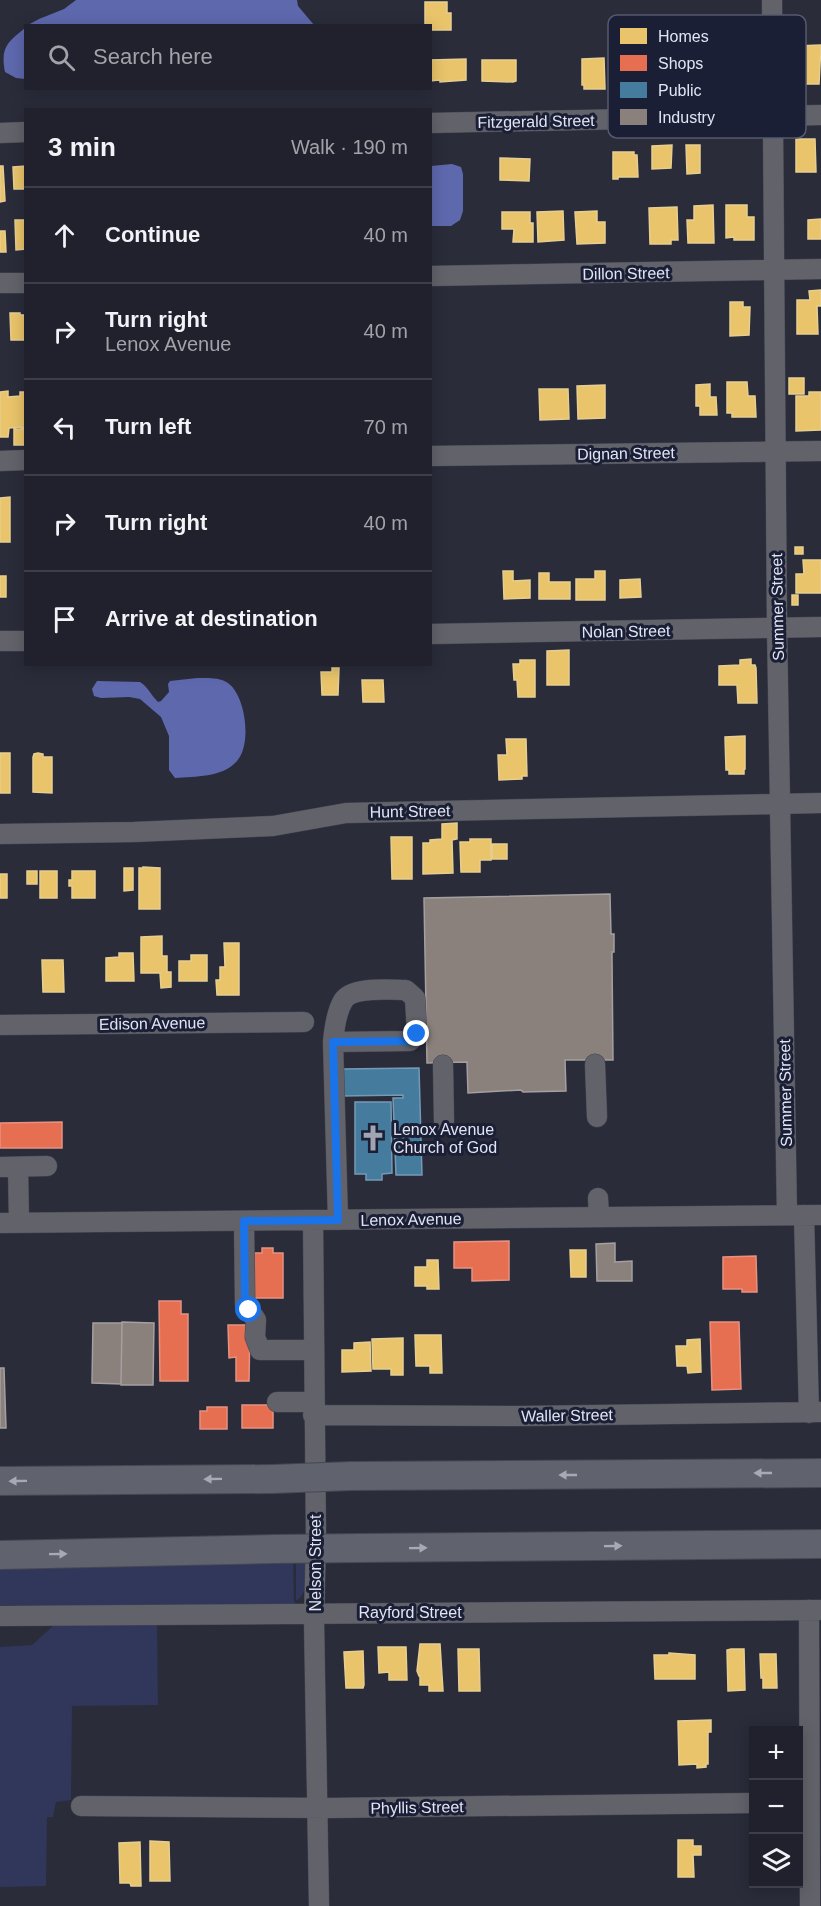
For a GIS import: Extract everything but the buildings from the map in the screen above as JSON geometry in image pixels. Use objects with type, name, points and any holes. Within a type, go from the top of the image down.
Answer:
[{"type":"highway","points":[[0,1481],[821,1473]]},
{"type":"highway","points":[[0,1555],[275,1549],[821,1544]]},
{"type":"street","name":"Summer Street","points":[[772,0],[772,15]]},
{"type":"street","name":"Fitzgerald Street","points":[[806,115],[821,115]]},
{"type":"street","name":"Fitzgerald Street","points":[[432,123],[608,119]]},
{"type":"street","points":[[0,133],[24,132]]},
{"type":"street","name":"Summer Street","points":[[773,138],[780,803],[815,1413]]},
{"type":"street","name":"Dillon Street","points":[[432,276],[821,269]]},
{"type":"street","points":[[0,283],[24,283]]},
{"type":"street","name":"Dignan Street","points":[[432,456],[821,451]]},
{"type":"street","points":[[0,460],[24,460]]},
{"type":"street","name":"Nolan Street","points":[[432,634],[821,627]]},
{"type":"street","points":[[0,641],[24,641]]},
{"type":"street","name":"Hunt Street","points":[[0,834],[134,832],[273,826],[346,813],[821,803]]},
{"type":"street","points":[[333,1042],[410,1041],[417,1034],[415,998],[406,990],[355,991],[343,1000],[335,1024],[333,1042],[338,1220]]},
{"type":"street","name":"Edison Avenue","points":[[0,1025],[304,1022]]},
{"type":"street","points":[[595,1064],[597,1117]]},
{"type":"street","points":[[443,1065],[444,1120]]},
{"type":"street","points":[[10,1222],[9,1167],[47,1166]]},
{"type":"street","name":"Lenox Avenue","points":[[10,1222],[338,1220],[446,1209],[599,1207],[804,1215]]},
{"type":"street","name":"Nelson Street","points":[[313,1220],[316,1539],[314,1613],[319,1906]]},
{"type":"street","points":[[244,1221],[245,1304],[256,1320],[257,1346],[260,1350],[313,1350]]},
{"type":"street","name":"Waller Street","points":[[277,1402],[313,1408],[524,1416],[815,1413]]},
{"type":"street","points":[[810,1906],[815,1610]]},
{"type":"street","name":"Rayford Street","points":[[0,1616],[815,1610]]},
{"type":"street","name":"Phyllis Street","points":[[81,1806],[318,1808],[749,1803]]},
{"type":"shaded area","points":[[293,1557],[294,1602],[296,1603],[291,1605],[0,1605],[0,1568]]},
{"type":"shaded area","points":[[296,1557],[307,1557],[307,1575],[303,1592],[296,1601]]},
{"type":"shaded area","points":[[157,1624],[158,1705],[72,1706],[71,1800],[56,1802],[53,1817],[47,1817],[46,1886],[0,1887],[0,1647],[32,1645],[53,1626]]},
{"type":"water","points":[[76,0],[297,0],[298,6],[313,24],[30,24],[64,9]]},
{"type":"water","points":[[24,29],[24,79],[16,78],[5,72],[4,57],[10,41]]},
{"type":"water","points":[[452,164],[461,167],[463,211],[460,220],[451,226],[432,226],[432,166]]},
{"type":"water","points":[[213,678],[228,683],[239,698],[245,721],[242,754],[237,761],[224,771],[200,776],[175,778],[169,770],[169,736],[161,717],[140,699],[101,698],[94,696],[92,689],[97,681],[140,682],[158,702],[169,692],[170,681]]},
{"type":"place","name":"Lenox Avenue Church of God","points":[[373,1138]]},
{"type":"route","points":[[249,1310],[245,1304],[244,1221],[338,1220],[333,1042],[410,1041],[417,1034]]}]
